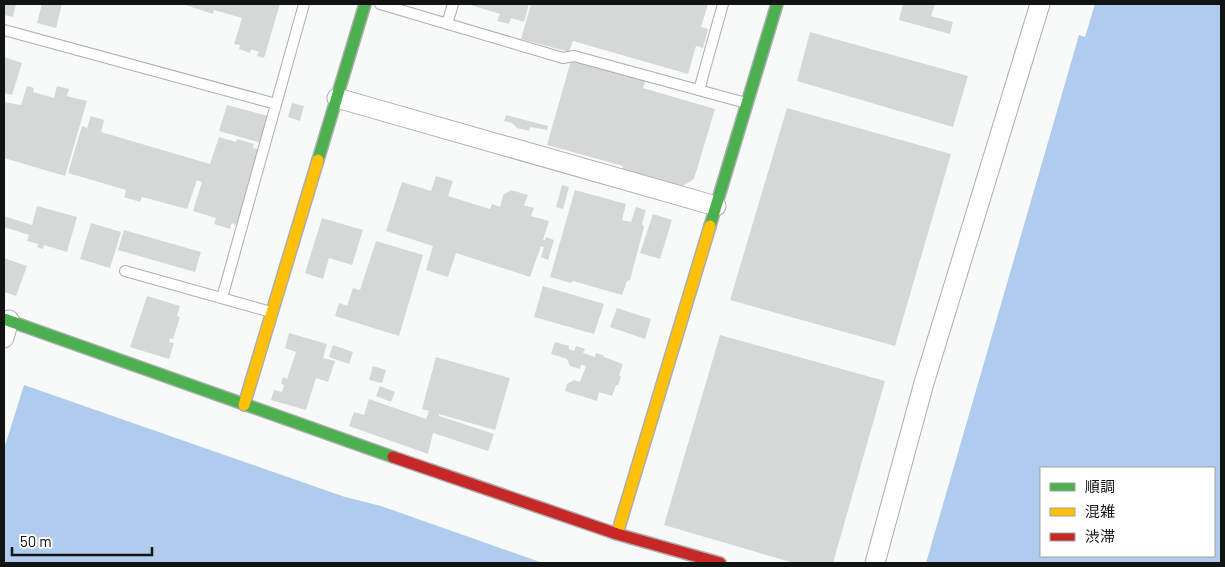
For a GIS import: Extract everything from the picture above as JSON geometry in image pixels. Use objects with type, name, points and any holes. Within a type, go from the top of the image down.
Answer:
[{"type":"street","points":[[244,405],[365,4]]},
{"type":"street","points":[[617,534],[777,4]]},
{"type":"street","points":[[875,563],[924,383],[1040,4]]},
{"type":"street","points":[[337,98],[716,206]]},
{"type":"street","points":[[5,326],[244,405],[617,534],[720,563]]},
{"type":"lane","points":[[222,298],[304,4]]},
{"type":"lane","points":[[380,4],[563,58],[574,56],[747,103]]},
{"type":"lane","points":[[447,24],[453,4]]},
{"type":"lane","points":[[699,90],[724,4]]},
{"type":"lane","points":[[4,30],[276,104]]},
{"type":"lane","points":[[125,271],[272,313]]},
{"type":"water","points":[[1095,4],[1221,4],[1221,563],[926,563],[1079,35],[1085,37]]},
{"type":"water","points":[[24,385],[345,497],[381,506],[543,563],[4,563],[4,449]]},
{"type":"building","points":[[4,4],[16,4],[13,17],[4,15]]},
{"type":"building","points":[[42,4],[62,4],[56,28],[37,23]]},
{"type":"building","points":[[182,4],[280,4],[264,58],[257,56],[259,52],[251,49],[250,53],[239,49],[240,45],[234,44],[242,18],[214,10],[213,14]]},
{"type":"building","points":[[467,4],[529,4],[524,22],[511,18],[509,24],[497,21],[500,14]]},
{"type":"building","points":[[531,4],[708,4],[701,27],[708,29],[703,48],[696,46],[688,74],[573,41],[569,52],[521,39]]},
{"type":"building","points":[[903,4],[935,4],[931,16],[953,22],[950,34],[899,20]]},
{"type":"building","points":[[810,32],[968,76],[953,127],[797,81]]},
{"type":"building","points":[[4,57],[22,63],[12,95],[4,93]]},
{"type":"building","points":[[572,57],[646,79],[643,88],[715,109],[694,179],[681,187],[622,170],[623,166],[547,145]]},
{"type":"building","points":[[27,86],[34,88],[33,92],[54,98],[57,86],[69,89],[67,96],[87,101],[65,176],[4,158],[4,102],[21,105]]},
{"type":"building","points":[[292,103],[304,106],[300,121],[288,117]]},
{"type":"building","points":[[227,105],[268,116],[261,143],[219,131]]},
{"type":"building","points":[[787,108],[951,154],[895,346],[730,300]]},
{"type":"building","points":[[506,115],[548,126],[547,130],[530,127],[529,131],[517,128],[512,123],[504,121]]},
{"type":"building","points":[[91,116],[104,120],[101,132],[210,164],[219,137],[236,142],[237,139],[254,144],[253,148],[260,150],[236,225],[232,223],[230,229],[214,224],[216,218],[193,211],[202,182],[197,180],[187,209],[142,197],[140,202],[124,197],[126,190],[68,173],[82,126],[87,128]]},
{"type":"building","points":[[436,176],[453,181],[448,196],[490,209],[492,204],[500,207],[503,195],[511,190],[528,195],[524,205],[534,208],[531,216],[549,221],[543,240],[546,237],[554,240],[548,260],[541,257],[544,247],[541,246],[530,277],[456,253],[448,277],[426,270],[433,246],[386,231],[402,182],[431,191]]},
{"type":"building","points":[[562,185],[569,187],[563,209],[556,207]]},
{"type":"building","points":[[575,190],[626,204],[622,220],[631,222],[636,207],[646,210],[642,224],[644,227],[630,280],[627,281],[622,295],[573,281],[571,283],[550,277]]},
{"type":"building","points":[[37,206],[77,217],[67,252],[44,245],[43,249],[37,247],[38,244],[27,241],[29,235],[4,227],[4,216],[32,225]]},
{"type":"building","points":[[653,214],[672,220],[660,259],[640,253]]},
{"type":"building","points":[[322,218],[363,230],[352,265],[329,258],[323,279],[305,273]]},
{"type":"building","points":[[91,223],[121,232],[110,268],[80,259]]},
{"type":"building","points":[[124,230],[201,252],[195,272],[118,250]]},
{"type":"building","points":[[376,241],[423,255],[399,336],[335,316],[339,303],[347,306],[353,288],[360,290]]},
{"type":"building","points":[[4,258],[27,266],[16,296],[4,292]]},
{"type":"building","points":[[543,286],[604,304],[594,334],[534,317]]},
{"type":"building","points":[[147,296],[180,306],[177,316],[180,317],[173,339],[170,338],[169,342],[174,343],[169,359],[130,347]]},
{"type":"building","points":[[617,308],[651,319],[645,339],[610,327]]},
{"type":"building","points":[[289,333],[327,344],[323,358],[335,361],[328,382],[316,378],[306,410],[271,400],[274,390],[282,392],[284,385],[281,384],[283,377],[287,379],[296,352],[285,348]]},
{"type":"building","points":[[720,335],[885,381],[833,563],[794,563],[664,525]]},
{"type":"building","points":[[555,342],[569,346],[569,349],[574,351],[576,346],[585,349],[583,353],[595,357],[596,353],[623,364],[619,375],[621,377],[612,396],[599,392],[597,401],[565,391],[567,384],[574,380],[580,382],[586,366],[581,365],[580,369],[570,366],[567,359],[551,354]]},
{"type":"building","points":[[333,345],[353,352],[349,364],[329,357]]},
{"type":"building","points":[[436,357],[510,378],[495,430],[439,414],[439,416],[494,434],[488,451],[433,433],[428,454],[349,426],[354,412],[364,415],[369,399],[426,419],[429,411],[422,409]]},
{"type":"building","points":[[373,366],[386,370],[382,383],[369,380]]},
{"type":"building","points":[[380,386],[395,392],[391,402],[376,396]]},
{"type":"traffic: fast","points":[[318,160],[365,4]]},
{"type":"traffic: fast","points":[[710,226],[777,4]]},
{"type":"traffic: fast","points":[[4,319],[393,457]]},
{"type":"traffic: slow","points":[[244,405],[318,160]]},
{"type":"traffic: slow","points":[[617,534],[710,226]]},
{"type":"traffic: jam","points":[[393,457],[617,534],[720,563]]}]
